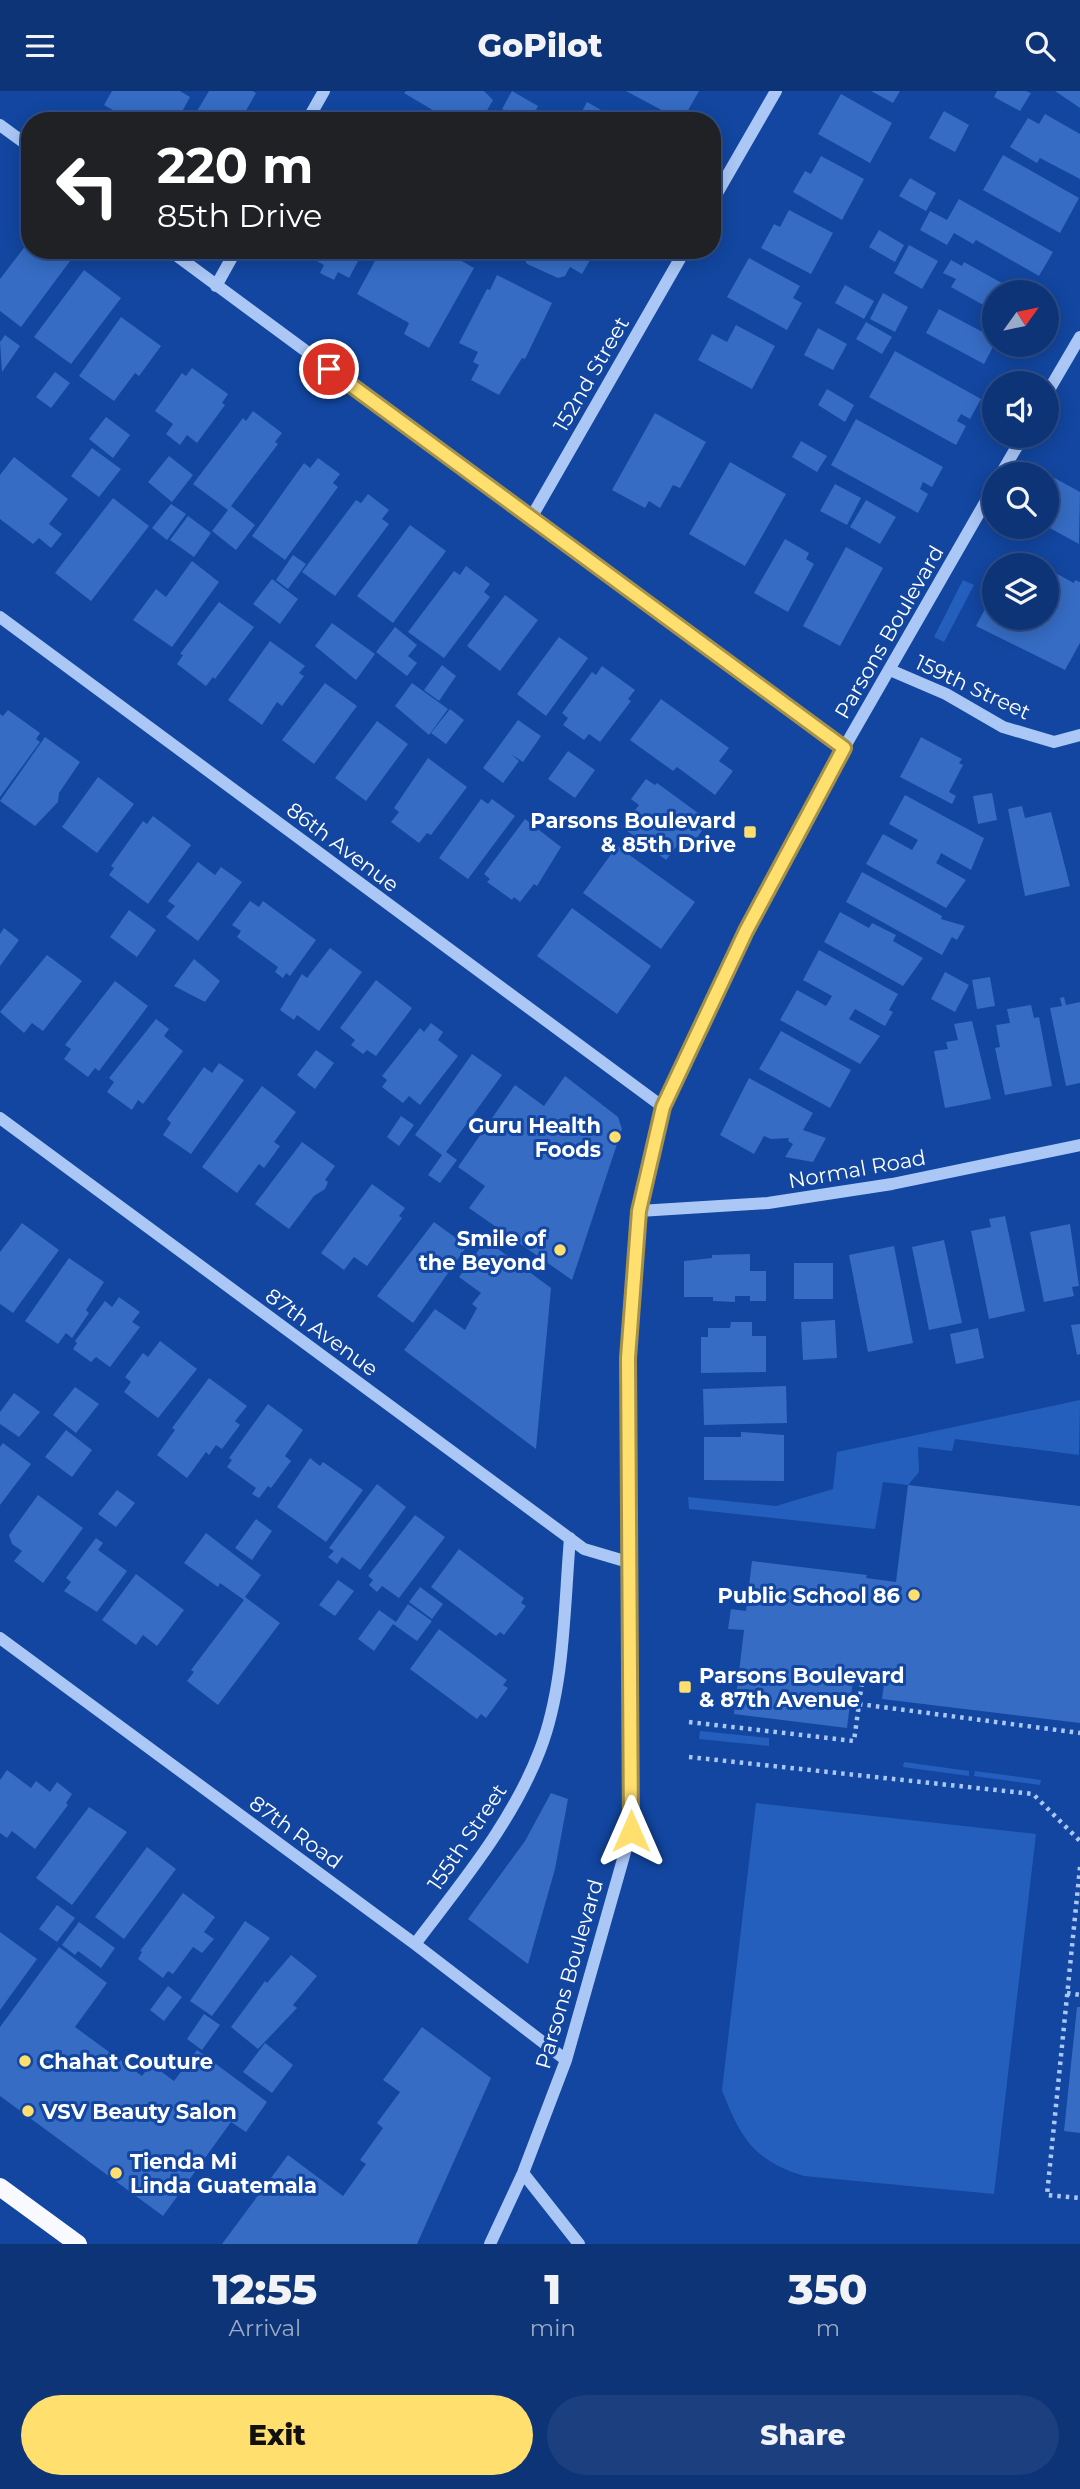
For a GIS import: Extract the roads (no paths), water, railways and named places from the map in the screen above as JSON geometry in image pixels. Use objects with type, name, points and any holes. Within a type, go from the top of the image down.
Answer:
[{"type":"main road","points":[[0,2187],[78,2244]]},
{"type":"street","points":[[312,112],[324,91]]},
{"type":"street","points":[[721,186],[776,91]]},
{"type":"street","points":[[0,125],[21,140]]},
{"type":"street","points":[[181,259],[844,748]]},
{"type":"street","points":[[216,286],[231,259]]},
{"type":"street","name":"152nd Street","points":[[531,518],[680,259]]},
{"type":"street","points":[[1059,373],[1080,337]]},
{"type":"street","name":"Parsons Boulevard","points":[[490,2244],[523,2173],[566,2060],[631,1831],[628,1358],[639,1211],[663,1107],[746,931],[844,748],[982,508]]},
{"type":"street","name":"86th Avenue","points":[[0,617],[663,1107]]},
{"type":"street","name":"159th Street","points":[[890,670],[946,694],[1003,727],[1054,742],[1080,735]]},
{"type":"street","name":"87th Avenue","points":[[0,1118],[584,1549],[628,1562]]},
{"type":"street","name":"Normal Road","points":[[639,1211],[768,1203],[892,1184],[1080,1145]]},
{"type":"street","name":"155th Street","points":[[415,1944],[503,1825],[541,1750],[556,1689],[569,1538]]},
{"type":"street","name":"87th Road","points":[[0,1638],[415,1944],[566,2060]]},
{"type":"street","points":[[523,2173],[579,2244]]},
{"type":"place","name":"Parsons Boulevard & 85th Drive","points":[[750,832]]},
{"type":"place","name":"Guru Health Foods","points":[[615,1137]]},
{"type":"place","name":"Smile of the Beyond","points":[[560,1250]]},
{"type":"place","name":"Public School 86","points":[[914,1595]]},
{"type":"place","name":"Parsons Boulevard & 87th Avenue","points":[[685,1687]]},
{"type":"place","name":"Chahat Couture","points":[[25,2061]]},
{"type":"place","name":"VSV Beauty Salon","points":[[28,2111]]},
{"type":"place","name":"Tienda Mi Linda Guatemala","points":[[116,2173]]}]
